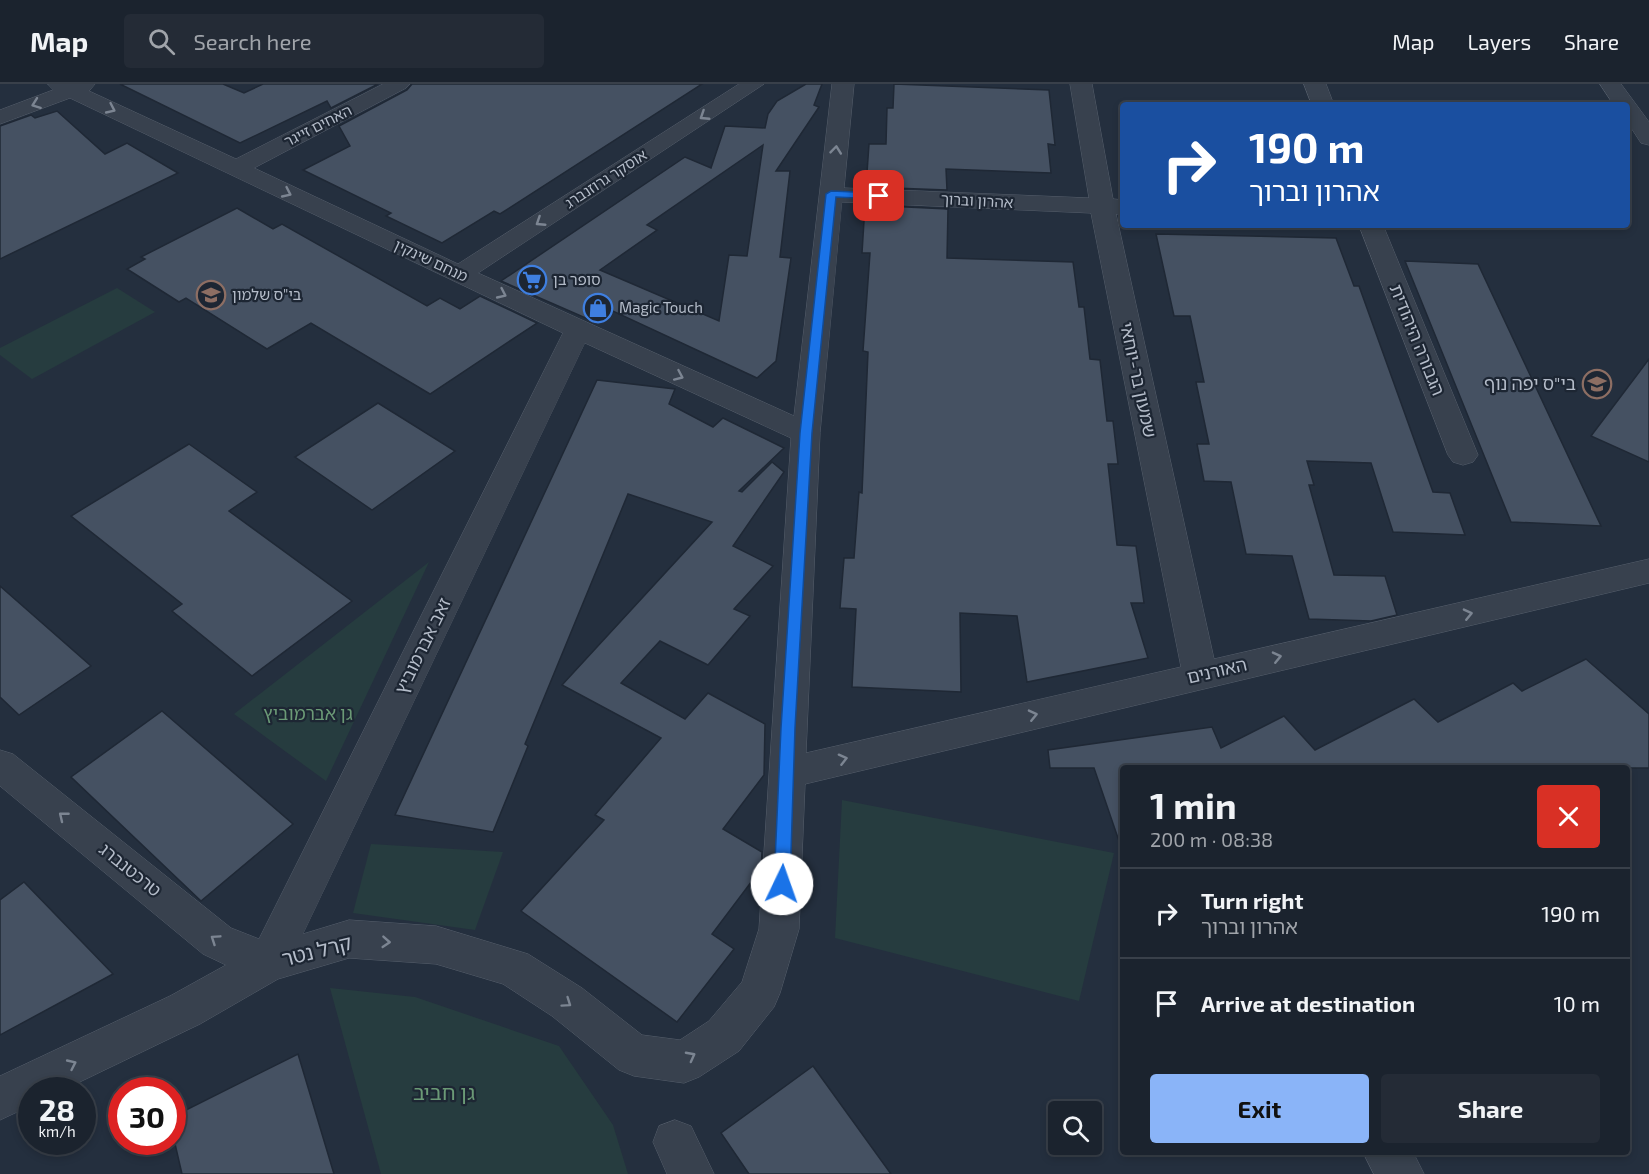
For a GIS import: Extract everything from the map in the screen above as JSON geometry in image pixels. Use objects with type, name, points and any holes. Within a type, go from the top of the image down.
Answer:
[{"type":"street","name":"האחים זייגר","points":[[236,168],[399,84]]},
{"type":"street","name":"אוסקר גרוזנברג","points":[[459,274],[753,84]]},
{"type":"street","points":[[786,773],[806,433],[843,84]]},
{"type":"street","name":"שמעון בר-יוחאי","points":[[1081,84],[1113,207],[1200,675]]},
{"type":"street","points":[[1315,84],[1322,102]]},
{"type":"street","points":[[1610,84],[1623,102]]},
{"type":"street","name":"מנחם שינקין","points":[[73,86],[236,168],[459,274],[806,433]]},
{"type":"street","points":[[0,117],[73,86]]},
{"type":"street","points":[[1630,112],[1649,138]]},
{"type":"street","name":"אהרון וברוך","points":[[831,194],[1113,207]]},
{"type":"street","name":"הגבורה היהודית","points":[[1372,228],[1463,455]]},
{"type":"street","name":"זאב אברמוביץ","points":[[268,963],[578,330]]},
{"type":"street","name":"האורנים","points":[[786,773],[1649,571]]},
{"type":"street","name":"טרכטנברג","points":[[0,765],[217,942],[268,963]]},
{"type":"street","name":"קרל נטר","points":[[0,1098],[185,1010],[268,963],[349,939],[436,945],[514,968],[567,1002],[634,1054],[684,1062],[724,1036],[759,993],[779,928],[786,773]]},
{"type":"street","points":[[1387,1155],[1402,1174]]},
{"type":"green space","points":[[117,288],[155,312],[32,379],[0,355],[0,348]]},
{"type":"green space","name":"גן אברמוביץ","points":[[429,562],[326,781],[234,714]]},
{"type":"green space","points":[[842,800],[1114,853],[1079,1001],[835,938]]},
{"type":"green space","points":[[371,844],[503,852],[475,930],[353,913]]},
{"type":"green space","name":"גן חביב","points":[[330,988],[415,997],[559,1046],[613,1125],[628,1174],[381,1174]]},
{"type":"building","points":[[120,84],[223,84],[244,93],[263,84],[378,84],[331,108],[327,101],[240,143]]},
{"type":"building","points":[[412,84],[702,84],[500,214],[494,211],[442,243],[386,216],[391,213],[303,170],[350,146],[339,126],[407,90]]},
{"type":"building","points":[[806,84],[822,84],[814,105],[819,107],[776,171],[790,171],[780,257],[791,258],[776,361],[757,378],[613,311],[597,323],[501,281],[685,157],[711,168],[725,126],[765,128],[768,114],[777,101]],"holes":[[[763,145],[747,256],[729,255],[719,321],[600,270],[657,230],[647,225]]]},
{"type":"building","points":[[894,84],[1049,90],[1055,145],[1048,144],[1051,173],[946,169],[947,190],[866,187],[869,144],[886,144],[887,108],[893,108]]},
{"type":"building","points":[[57,111],[105,154],[127,143],[178,173],[0,259],[0,126],[31,115],[35,118]]},
{"type":"building","points":[[865,205],[948,209],[947,258],[1073,262],[1079,307],[1084,307],[1090,359],[1100,360],[1107,421],[1113,421],[1118,464],[1108,464],[1117,545],[1136,546],[1144,603],[1131,603],[1148,658],[1027,682],[1017,616],[960,613],[961,692],[852,687],[856,609],[840,608],[844,558],[854,558],[859,492],[862,493],[868,352],[863,351],[870,253],[862,253]]},
{"type":"building","points":[[237,208],[273,229],[282,224],[427,306],[440,298],[460,309],[480,296],[537,323],[430,394],[311,323],[267,349],[186,298],[179,302],[127,269],[145,259],[141,257]]},
{"type":"building","points":[[1156,234],[1336,238],[1354,286],[1359,286],[1433,492],[1450,493],[1465,535],[1393,532],[1371,463],[1307,461],[1314,485],[1309,485],[1334,575],[1385,576],[1397,615],[1371,621],[1309,619],[1292,556],[1246,554],[1231,482],[1204,481],[1197,444],[1209,444],[1196,382],[1204,382],[1190,316],[1174,316]]},
{"type":"building","points":[[1405,261],[1478,264],[1601,526],[1511,522]]},
{"type":"building","points":[[1649,359],[1649,462],[1591,436]]},
{"type":"building","points":[[597,380],[675,389],[669,404],[713,427],[723,418],[784,448],[739,491],[742,492],[772,462],[784,472],[733,546],[773,566],[734,609],[750,616],[708,665],[660,641],[621,683],[685,719],[708,693],[765,724],[764,775],[723,829],[762,852],[761,869],[712,934],[734,949],[677,1022],[521,911],[604,820],[595,815],[661,738],[562,685],[712,522],[628,494],[525,744],[528,746],[493,832],[395,815]]},
{"type":"building","points":[[378,403],[455,451],[372,510],[295,457]]},
{"type":"building","points":[[189,444],[257,492],[229,511],[352,601],[252,676],[172,611],[182,604],[71,516]]},
{"type":"building","points":[[0,586],[91,666],[19,715],[0,697]]},
{"type":"building","points":[[1586,659],[1649,714],[1649,768],[1630,768],[1630,765],[1120,765],[1119,841],[1094,768],[1050,768],[1048,750],[1212,727],[1221,748],[1284,716],[1315,750],[1414,699],[1438,722],[1513,683],[1522,691]]},
{"type":"building","points":[[162,711],[293,824],[201,901],[71,777]]},
{"type":"building","points":[[24,882],[113,974],[0,1035],[0,900]]},
{"type":"building","points":[[298,1054],[334,1174],[182,1174],[178,1155],[186,1155],[186,1110]]},
{"type":"building","points":[[813,1066],[891,1174],[749,1174],[721,1133]]},
{"type":"place","name":"סופר בן","points":[[532,280]]},
{"type":"place","name":"בי\"ס שלמון","points":[[211,295]]},
{"type":"place","name":"Magic Touch","points":[[598,308]]},
{"type":"place","name":"בי\"ס יפה נוף","points":[[1597,384]]},
{"type":"route","points":[[782,884],[788,728],[806,433],[831,194],[879,196]]}]
